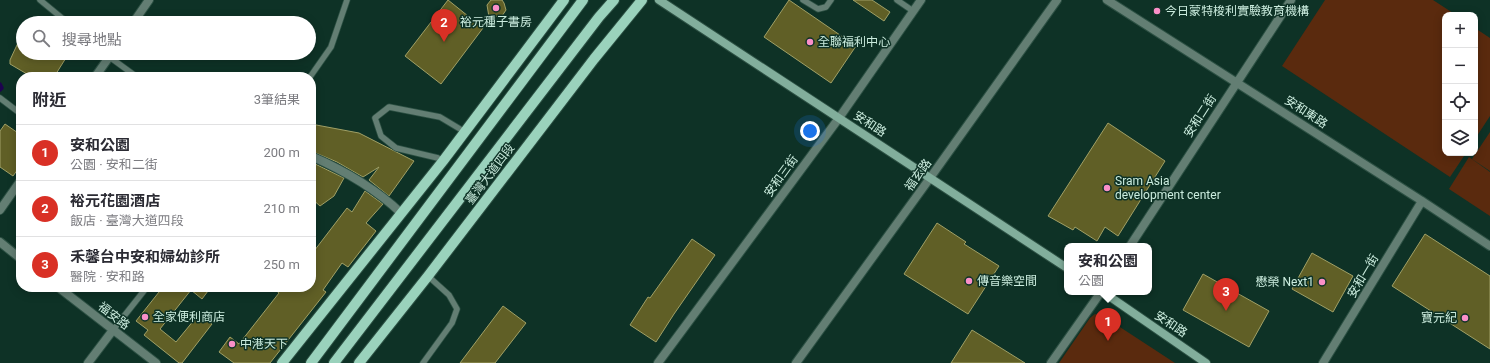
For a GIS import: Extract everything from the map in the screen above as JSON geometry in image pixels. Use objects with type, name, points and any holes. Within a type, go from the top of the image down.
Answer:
[{"type":"main road","points":[[282,363],[443,161],[564,0]]},
{"type":"main road","points":[[310,363],[583,0]]},
{"type":"main road","name":"臺灣大道四段","points":[[334,363],[594,23],[614,0]]},
{"type":"main road","name":"臺灣大道四段","points":[[359,363],[428,276],[594,59],[642,0]]},
{"type":"main road","name":"安和路","points":[[658,0],[1064,266]]},
{"type":"main road","name":"安和路","points":[[1106,295],[1206,363]]},
{"type":"street","points":[[138,16],[149,0]]},
{"type":"street","name":"安和三街","points":[[658,363],[839,118],[921,0]]},
{"type":"street","name":"福玄路","points":[[796,363],[1057,0]]},
{"type":"street","name":"安和東路","points":[[1107,0],[1490,246]]},
{"type":"street","name":"安和二街","points":[[1132,243],[1291,0]]},
{"type":"street","points":[[98,72],[105,60]]},
{"type":"street","points":[[316,158],[338,167],[401,212]]},
{"type":"street","points":[[0,210],[16,187]]},
{"type":"street","name":"安和一街","points":[[1323,363],[1422,201]]},
{"type":"street","points":[[0,242],[16,255]]},
{"type":"street","name":"福安路","points":[[64,292],[156,363]]},
{"type":"street","points":[[1051,363],[1100,295]]},
{"type":"street","points":[[88,363],[113,330]]},
{"type":"lane","points":[[40,0],[59,16]]},
{"type":"lane","points":[[314,72],[331,47],[347,0]]},
{"type":"lane","points":[[803,0],[818,9],[826,7],[831,0]]},
{"type":"lane","points":[[897,0],[913,11]]},
{"type":"lane","points":[[116,60],[131,72]]},
{"type":"lane","points":[[0,98],[16,110]]},
{"type":"lane","points":[[443,161],[438,158],[396,148],[381,136],[375,118],[389,107],[440,117],[465,132]]},
{"type":"lane","points":[[424,363],[452,323],[457,309],[449,295],[428,276]]},
{"type":"lane","points":[[113,330],[143,292]]},
{"type":"shaded area","points":[[1325,0],[1433,0],[1451,12],[1442,12],[1442,156],[1464,156],[1450,177],[1282,66]]},
{"type":"shaded area","points":[[1478,30],[1490,38],[1490,116],[1478,134]]},
{"type":"shaded area","points":[[1490,132],[1490,171],[1472,159],[1474,156],[1478,156],[1478,150]]},
{"type":"shaded area","points":[[1469,157],[1490,172],[1490,216],[1449,189]]},
{"type":"shaded area","points":[[1095,314],[1103,316],[1175,363],[1059,363],[1090,318]]},
{"type":"building","points":[[448,0],[483,28],[441,84],[405,56]]},
{"type":"building","name":"裕元種子書房","points":[[491,0],[502,0],[506,10],[502,16],[489,17],[487,5]]},
{"type":"building","name":"全聯福利中心","points":[[789,0],[856,46],[831,83],[764,37]]},
{"type":"building","points":[[853,0],[872,0],[890,12],[884,21]]},
{"type":"building","points":[[16,47],[16,60],[65,60],[57,72],[24,72],[10,64],[10,60]]},
{"type":"building","name":"Sram Asia development center","points":[[1108,123],[1165,161],[1118,236],[1105,227],[1097,241],[1075,227],[1073,230],[1048,216]]},
{"type":"building","points":[[5,124],[16,132],[16,172],[13,176],[0,167],[0,131]]},
{"type":"building","points":[[316,125],[359,133],[414,161],[389,196],[369,180],[379,167],[363,177],[337,162],[316,153]]},
{"type":"building","points":[[316,164],[344,178],[334,196],[320,206],[316,202]]},
{"type":"building","points":[[365,191],[383,204],[366,223],[376,231],[348,267],[342,263],[323,290],[326,292],[270,363],[234,363],[219,352],[230,337],[239,344],[279,293],[278,292],[316,292],[316,248],[347,208],[352,212]]},
{"type":"building","points":[[937,223],[966,242],[964,244],[999,266],[968,314],[904,274]]},
{"type":"building","name":"寶元紀","points":[[1425,234],[1490,276],[1490,349],[1392,286]]},
{"type":"building","points":[[692,239],[715,255],[656,342],[630,325],[648,297],[650,298]]},
{"type":"building","name":"懋榮 Next1","points":[[1312,253],[1353,276],[1333,312],[1292,289]]},
{"type":"building","points":[[1203,274],[1269,311],[1249,347],[1183,310]]},
{"type":"building","points":[[159,292],[189,292],[160,329],[176,342],[199,314],[212,324],[182,363],[179,363],[144,335],[148,330],[136,321]]},
{"type":"building","points":[[193,292],[207,292],[202,299]]},
{"type":"building","points":[[503,306],[526,323],[495,363],[460,363]]},
{"type":"building","points":[[972,330],[1025,363],[951,363]]},
{"type":"waterway","points":[[0,84],[2,88],[0,90]]},
{"type":"place","name":"裕元種子書房","points":[[496,8]]},
{"type":"place","name":"今日蒙特梭利實驗教育機構","points":[[1157,11]]},
{"type":"place","name":"裕元花園酒店","points":[[444,42]]},
{"type":"place","name":"全聯福利中心","points":[[810,42]]},
{"type":"place","name":"Sram Asia development center","points":[[1107,188]]},
{"type":"place","name":"傳音樂空間","points":[[969,281]]},
{"type":"place","name":"懋榮 Next1","points":[[1322,282]]},
{"type":"place","name":"禾馨台中安和婦幼診所","points":[[1226,311]]},
{"type":"place","name":"全家便利商店","points":[[145,317]]},
{"type":"place","name":"寶元紀","points":[[1465,318]]},
{"type":"place","name":"安和公園","points":[[1108,341]]},
{"type":"place","name":"中港天下","points":[[232,344]]}]
